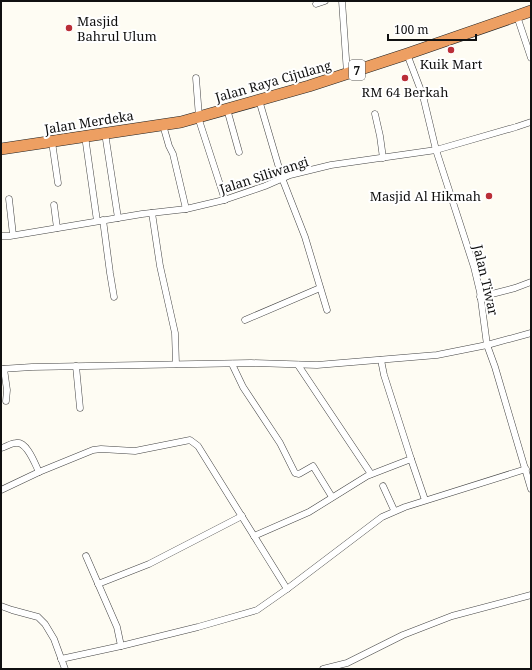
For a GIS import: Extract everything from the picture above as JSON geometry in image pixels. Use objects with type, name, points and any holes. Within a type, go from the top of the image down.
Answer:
[{"type":"highway","name":"Jalan Raya Cijulang","points":[[181,122],[260,100],[407,54],[531,11]]},
{"type":"highway","name":"Jalan Merdeka","points":[[1,149],[181,122]]},
{"type":"street","points":[[316,4],[325,1]]},
{"type":"street","points":[[342,1],[347,73]]},
{"type":"street","points":[[517,16],[531,58]]},
{"type":"street","name":"Jalan Tiwar","points":[[407,54],[423,96],[436,150],[474,267],[487,345],[495,367],[531,489]]},
{"type":"street","points":[[196,78],[198,117],[225,200]]},
{"type":"street","points":[[260,100],[282,178],[301,223],[327,310]]},
{"type":"street","points":[[227,109],[239,152]]},
{"type":"street","points":[[375,114],[383,158]]},
{"type":"street","name":"Jalan Siliwangi","points":[[1,236],[13,236],[152,212],[186,209],[225,200],[265,186],[290,175],[331,165],[436,150],[531,122]]},
{"type":"street","points":[[163,125],[168,146],[173,154],[186,209]]},
{"type":"street","points":[[105,134],[118,218]]},
{"type":"street","points":[[85,136],[114,297]]},
{"type":"street","points":[[52,142],[58,183]]},
{"type":"street","points":[[9,199],[13,236]]},
{"type":"street","points":[[54,205],[56,228]]},
{"type":"street","points":[[152,212],[160,266],[175,333],[176,364]]},
{"type":"street","points":[[480,296],[515,288],[531,282]]},
{"type":"street","points":[[245,320],[320,288]]},
{"type":"street","points":[[6,401],[7,390],[2,369],[76,366],[251,363],[317,365],[437,355],[487,345],[531,333]]},
{"type":"street","points":[[381,360],[384,375],[425,500]]},
{"type":"street","points":[[232,364],[243,387],[280,443],[295,473],[299,474],[313,466],[332,497]]},
{"type":"street","points":[[298,365],[371,474]]},
{"type":"street","points":[[76,366],[80,408]]},
{"type":"street","points":[[1,490],[39,472],[97,449],[135,451],[190,440],[198,446],[287,589]]},
{"type":"street","points":[[1,448],[16,442],[21,443],[27,449],[39,472]]},
{"type":"street","points":[[254,536],[307,513],[371,474],[412,459]]},
{"type":"street","points":[[62,659],[198,627],[250,612],[264,606],[375,521],[394,510],[526,469]]},
{"type":"street","points":[[383,486],[394,510]]},
{"type":"street","points":[[98,584],[149,564],[242,516]]},
{"type":"street","points":[[86,556],[117,626],[121,646]]},
{"type":"street","points":[[323,669],[347,663],[403,635],[452,616],[531,595]]},
{"type":"street","points":[[1,606],[38,617],[46,624],[54,639],[65,669]]},
{"type":"place","name":"Masjid Bahrul Ulum","points":[[69,28]]},
{"type":"place","name":"Kuik Mart","points":[[451,50]]},
{"type":"place","name":"RM 64 Berkah","points":[[405,78]]},
{"type":"place","name":"Masjid Al Hikmah","points":[[489,196]]}]
